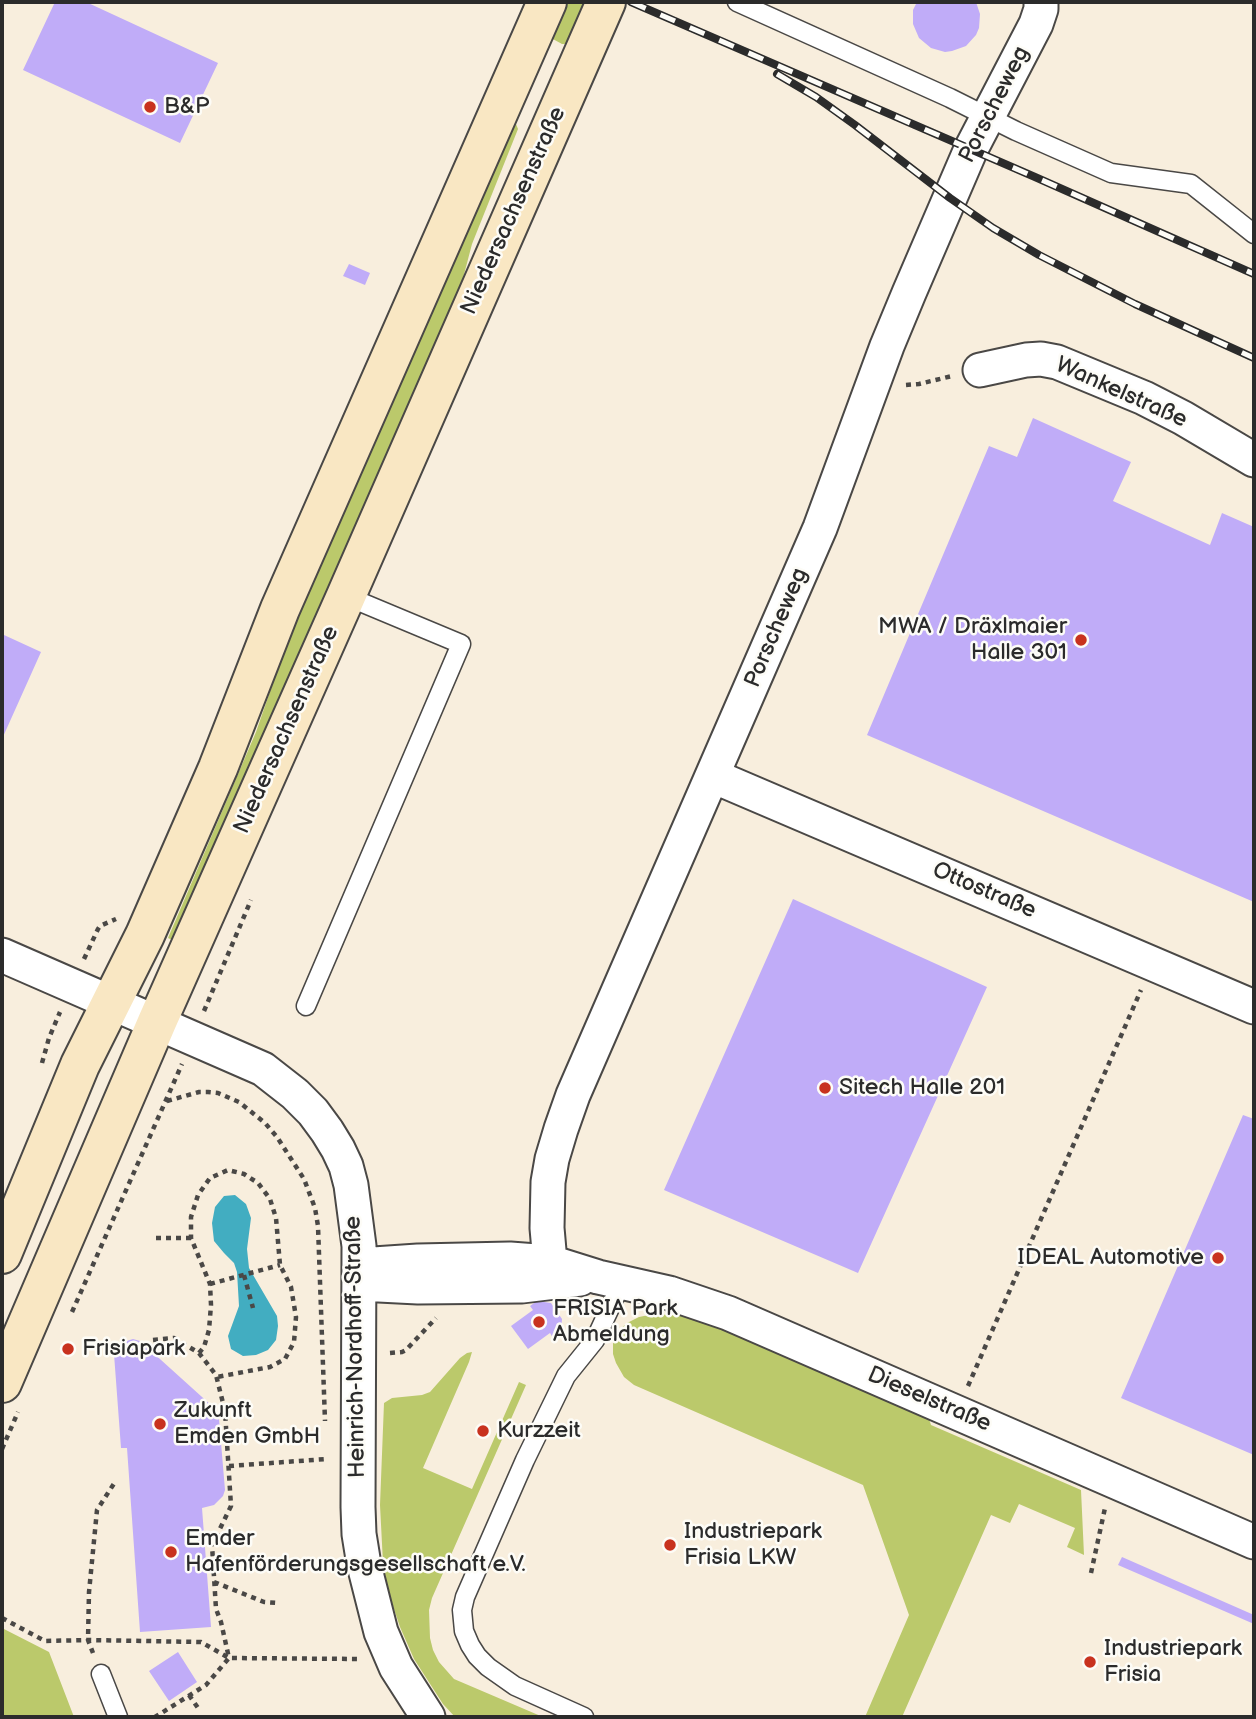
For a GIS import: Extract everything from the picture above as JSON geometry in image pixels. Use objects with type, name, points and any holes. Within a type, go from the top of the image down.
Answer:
[{"type":"main road","name":"Niedersachsenstraße","points":[[3,1249],[80,1065],[145,935],[218,768],[280,609],[547,2]]},
{"type":"main road","name":"Niedersachsenstraße","points":[[2,1383],[157,1022],[606,2]]},
{"type":"main road","name":"Niedersachsenstraße","points":[[522,57],[572,78]]},
{"type":"street","name":"Porscheweg","points":[[550,1262],[547,1228],[548,1182],[552,1159],[573,1095],[820,528],[909,293],[971,149],[1036,23],[1041,2]]},
{"type":"street","name":"Wankelstraße","points":[[980,370],[1026,360],[1057,362],[1144,398],[1254,460]]},
{"type":"street","name":"Ottostraße","points":[[713,776],[1254,1007]]},
{"type":"street","name":"Heinrich-Nordhoff-Straße","points":[[2,955],[263,1069],[295,1094],[327,1131],[346,1166],[355,1208],[359,1275],[358,1507],[364,1565],[381,1632],[396,1667],[428,1717]]},
{"type":"street","name":"Dieselstraße","points":[[359,1275],[418,1261],[510,1259],[550,1262],[610,1280],[669,1293],[728,1313],[1254,1542]]},
{"type":"street","name":"Dieselstraße","points":[[359,1275],[418,1287],[522,1286],[610,1280]]},
{"type":"lane","points":[[737,2],[1111,173],[1191,184],[1254,234]]},
{"type":"lane","points":[[306,1006],[461,645],[346,596]]},
{"type":"lane","points":[[584,1717],[515,1686],[488,1667],[470,1645],[464,1631],[462,1610],[491,1536],[566,1376],[595,1340],[603,1324],[610,1280]]},
{"type":"lane","points":[[101,1674],[118,1717]]},
{"type":"path","points":[[875,377],[898,385],[908,385],[980,370]]},
{"type":"path","points":[[40,1070],[49,1038],[98,929],[113,921]]},
{"type":"path","points":[[957,1412],[1152,963]]},
{"type":"path","points":[[166,1101],[208,1092],[218,1093],[239,1102],[265,1123],[297,1166],[310,1194],[318,1226],[326,1434]]},
{"type":"path","points":[[199,1353],[204,1347],[209,1330],[210,1284],[191,1238],[191,1217],[198,1195],[210,1178],[228,1170],[244,1174],[258,1183],[270,1199],[276,1218],[280,1265],[291,1286],[296,1317],[294,1342],[285,1359],[270,1367],[217,1377]]},
{"type":"path","points":[[156,1238],[191,1238]]},
{"type":"path","points":[[210,1284],[280,1265]]},
{"type":"path","points":[[244,1275],[253,1308]]},
{"type":"path","points":[[322,1354],[398,1353],[407,1350],[439,1315]]},
{"type":"path","points":[[145,1346],[153,1340],[174,1338],[199,1353],[217,1377],[225,1410],[232,1506],[212,1545],[216,1609],[229,1658]]},
{"type":"path","points":[[327,1446],[328,1467]]},
{"type":"path","points":[[229,1466],[328,1459]]},
{"type":"path","points":[[88,1640],[89,1592],[97,1510],[115,1482]]},
{"type":"path","points":[[1091,1573],[1100,1535]]},
{"type":"path","points":[[214,1583],[264,1602],[277,1604]]},
{"type":"path","points":[[2,1618],[45,1641],[201,1642],[229,1658],[366,1659]]},
{"type":"path","points":[[155,1717],[206,1685],[229,1658]]},
{"type":"path","points":[[189,1695],[198,1708]]},
{"type":"green space","points":[[562,2],[590,2],[569,44],[562,44],[551,38]]},
{"type":"green space","points":[[512,123],[516,124],[518,129],[472,244],[456,305],[179,943],[168,938],[256,732],[308,582]]},
{"type":"green space","points":[[654,1314],[687,1316],[701,1320],[928,1416],[931,1425],[1081,1490],[1084,1555],[1067,1547],[1075,1528],[1019,1504],[1010,1523],[991,1515],[902,1717],[865,1717],[909,1615],[863,1485],[634,1385],[624,1377],[613,1354],[613,1339],[627,1323]]},
{"type":"green space","points":[[472,1352],[423,1468],[472,1489],[519,1382],[526,1385],[432,1598],[429,1610],[430,1638],[439,1662],[454,1679],[543,1717],[455,1717],[443,1704],[414,1659],[388,1591],[383,1563],[380,1505],[384,1403],[392,1398],[430,1392],[460,1358]]},
{"type":"green space","points":[[2,1628],[49,1652],[74,1717],[2,1717]]},
{"type":"water","points":[[235,1195],[246,1204],[251,1218],[247,1249],[249,1268],[277,1316],[276,1340],[268,1350],[256,1355],[243,1356],[231,1349],[228,1336],[239,1306],[237,1272],[234,1263],[214,1241],[212,1223],[215,1207],[224,1196]]},
{"type":"building","name":"B&P","points":[[55,2],[86,2],[218,63],[180,143],[23,70]]},
{"type":"building","points":[[917,2],[976,2],[980,14],[976,35],[966,46],[952,51],[931,48],[919,38],[913,24],[913,10]]},
{"type":"building","points":[[349,264],[370,273],[365,285],[343,276]]},
{"type":"building","name":"MWA / Dräxlmaier Halle 301","points":[[1033,418],[1131,462],[1113,501],[1210,545],[1222,513],[1254,527],[1254,902],[867,735],[989,446],[1017,457]]},
{"type":"building","points":[[4,635],[41,652],[2,739],[2,641]]},
{"type":"building","name":"Sitech Halle 201","points":[[793,899],[987,987],[858,1273],[664,1190]]},
{"type":"building","name":"IDEAL Automotive","points":[[1243,1115],[1254,1119],[1254,1455],[1121,1398]]},
{"type":"building","name":"FRISIA Park Abmeldung","points":[[537,1301],[551,1303],[562,1319],[561,1332],[553,1338],[550,1333],[528,1349],[511,1326],[533,1310],[530,1306]]},
{"type":"building","points":[[133,1339],[140,1341],[212,1406],[219,1419],[225,1490],[214,1505],[202,1508],[211,1627],[140,1632],[127,1448],[121,1448],[114,1354],[120,1343]]},
{"type":"building","points":[[1122,1557],[1254,1615],[1254,1624],[1118,1565]]},
{"type":"building","points":[[178,1652],[197,1682],[169,1701],[149,1671]]},
{"type":"railway","points":[[631,2],[1254,274]]},
{"type":"railway","points":[[777,74],[816,97],[993,228],[1135,304],[1254,358]]},
{"type":"place","name":"B&P","points":[[150,107]]},
{"type":"place","name":"MWA / Dräxlmaier Halle 301","points":[[1081,640]]},
{"type":"place","name":"Sitech Halle 201","points":[[825,1088]]},
{"type":"place","name":"IDEAL Automotive","points":[[1218,1258]]},
{"type":"place","name":"FRISIA Park Abmeldung","points":[[539,1322]]},
{"type":"place","name":"Frisiapark","points":[[68,1349]]},
{"type":"place","name":"Zukunft Emden GmbH","points":[[160,1424]]},
{"type":"place","name":"Kurzzeit","points":[[483,1431]]},
{"type":"place","name":"Industriepark Frisia LKW","points":[[670,1545]]},
{"type":"place","name":"Emder Hafenförderungsgesellschaft e.V.","points":[[171,1552]]},
{"type":"place","name":"Industriepark Frisia","points":[[1090,1662]]}]
